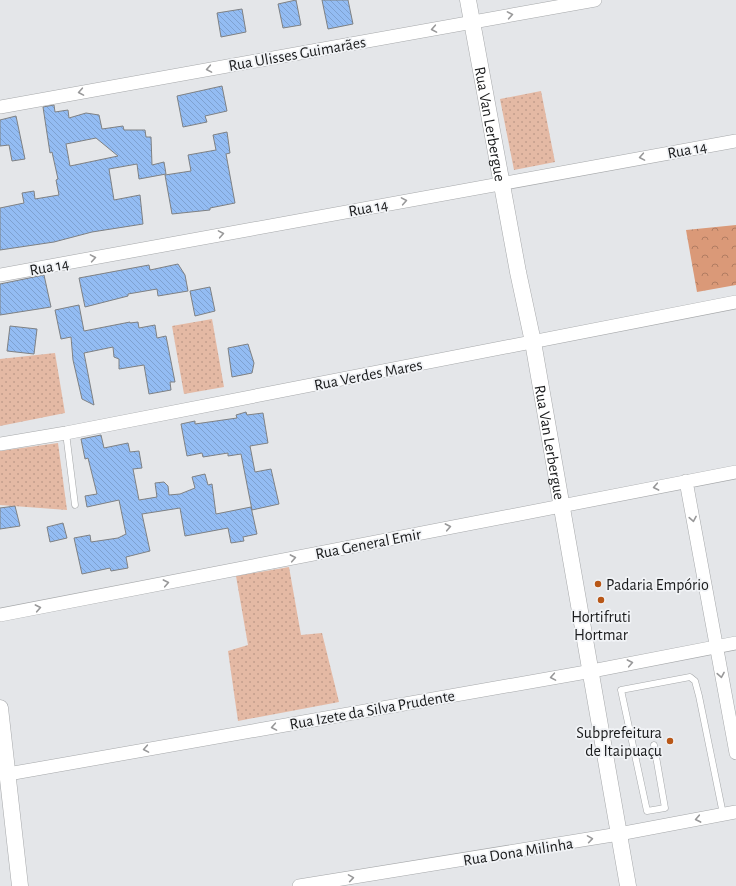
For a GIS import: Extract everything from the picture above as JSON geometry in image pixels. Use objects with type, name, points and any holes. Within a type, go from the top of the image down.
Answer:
[{"type":"street","name":"Rua Van Lerbergue","points":[[468,0],[563,505],[628,886]]},
{"type":"street","name":"Rua Ulisses Guimarães","points":[[0,107],[595,0]]},
{"type":"street","name":"Rua 14","points":[[0,275],[736,141]]},
{"type":"street","name":"Rua Verdes Mares","points":[[0,444],[66,433],[736,302]]},
{"type":"street","name":"Rua General Emir","points":[[0,615],[736,472]]},
{"type":"street","points":[[686,481],[736,754]]},
{"type":"street","name":"Rua Izete da Silva Prudente","points":[[8,774],[736,643]]},
{"type":"street","points":[[0,708],[20,886]]},
{"type":"street","name":"Rua Dona Milinha","points":[[299,886],[619,834],[730,813]]},
{"type":"lane","points":[[66,433],[75,505]]},
{"type":"lane","points":[[654,745],[665,808],[647,811],[621,690],[690,677],[695,681],[730,813]]},
{"type":"shaded area","points":[[541,91],[555,162],[514,170],[500,99]]},
{"type":"shaded area","points":[[212,319],[224,387],[184,394],[172,326]]},
{"type":"shaded area","points":[[55,353],[65,413],[0,426],[0,359]]},
{"type":"shaded area","points":[[58,443],[67,510],[0,505],[0,451]]},
{"type":"shaded area","points":[[289,567],[301,635],[322,633],[339,702],[238,721],[228,651],[248,645],[236,576]]},
{"type":"green space","points":[[736,225],[736,285],[697,292],[686,230]]},
{"type":"building","points":[[296,0],[301,25],[283,28],[278,4]]},
{"type":"building","points":[[322,0],[348,0],[353,24],[328,29]]},
{"type":"building","points":[[242,9],[246,32],[221,37],[217,13]]},
{"type":"building","points":[[222,86],[227,111],[205,116],[207,122],[183,127],[177,96]]},
{"type":"building","points":[[54,105],[55,112],[68,110],[69,118],[86,113],[99,115],[102,129],[123,126],[124,130],[145,130],[146,137],[151,137],[152,165],[164,162],[166,174],[139,179],[137,164],[109,169],[114,200],[140,195],[143,224],[92,232],[54,242],[0,250],[0,208],[24,203],[22,193],[34,191],[35,199],[59,195],[56,180],[58,179],[52,152],[50,153],[43,107]],"holes":[[[96,138],[118,156],[70,166],[66,144]]]},
{"type":"building","points":[[16,116],[25,159],[12,161],[9,145],[0,146],[0,120]]},
{"type":"building","points":[[227,132],[230,153],[226,154],[235,203],[210,208],[210,210],[172,214],[165,175],[191,171],[188,155],[216,150],[213,135]]},
{"type":"building","points":[[178,264],[185,275],[188,291],[158,296],[157,289],[128,294],[128,296],[85,307],[79,278],[149,265],[150,270]]},
{"type":"building","points":[[44,275],[51,307],[0,315],[0,284]]},
{"type":"building","points":[[210,287],[215,311],[195,316],[190,291]]},
{"type":"building","points":[[79,305],[84,331],[130,322],[138,322],[139,328],[155,325],[157,338],[166,336],[175,382],[170,382],[171,390],[149,394],[144,365],[119,369],[119,359],[114,357],[113,347],[84,353],[94,405],[82,399],[73,360],[71,337],[61,339],[55,310]]},
{"type":"building","points":[[10,326],[37,329],[34,354],[7,351]]},
{"type":"building","points":[[248,344],[254,363],[252,373],[232,377],[228,348]]},
{"type":"building","points":[[246,412],[247,415],[263,413],[268,443],[250,446],[255,472],[271,469],[279,504],[252,510],[241,454],[228,456],[228,453],[203,457],[202,453],[187,456],[181,424],[195,421],[195,424],[237,418],[236,415]]},
{"type":"building","points":[[101,435],[104,448],[128,443],[130,452],[139,451],[142,468],[133,469],[139,500],[157,497],[155,483],[164,482],[168,486],[169,495],[180,494],[195,488],[192,477],[205,474],[208,485],[212,484],[216,514],[251,507],[257,534],[243,537],[244,541],[231,543],[228,528],[185,536],[180,508],[142,514],[150,551],[126,557],[128,568],[111,571],[110,568],[82,574],[74,538],[90,535],[91,542],[118,538],[126,534],[119,500],[87,507],[85,496],[97,494],[88,458],[85,459],[81,439]]},
{"type":"building","points":[[15,506],[20,526],[0,529],[0,508]]},
{"type":"building","points":[[63,523],[67,538],[50,542],[47,527]]},
{"type":"place","name":"Padaria Empório","points":[[598,584]]},
{"type":"place","name":"Hortifruti Hortmar","points":[[601,600]]},
{"type":"place","name":"Subprefeitura de Itaipuaçu","points":[[670,741]]}]
